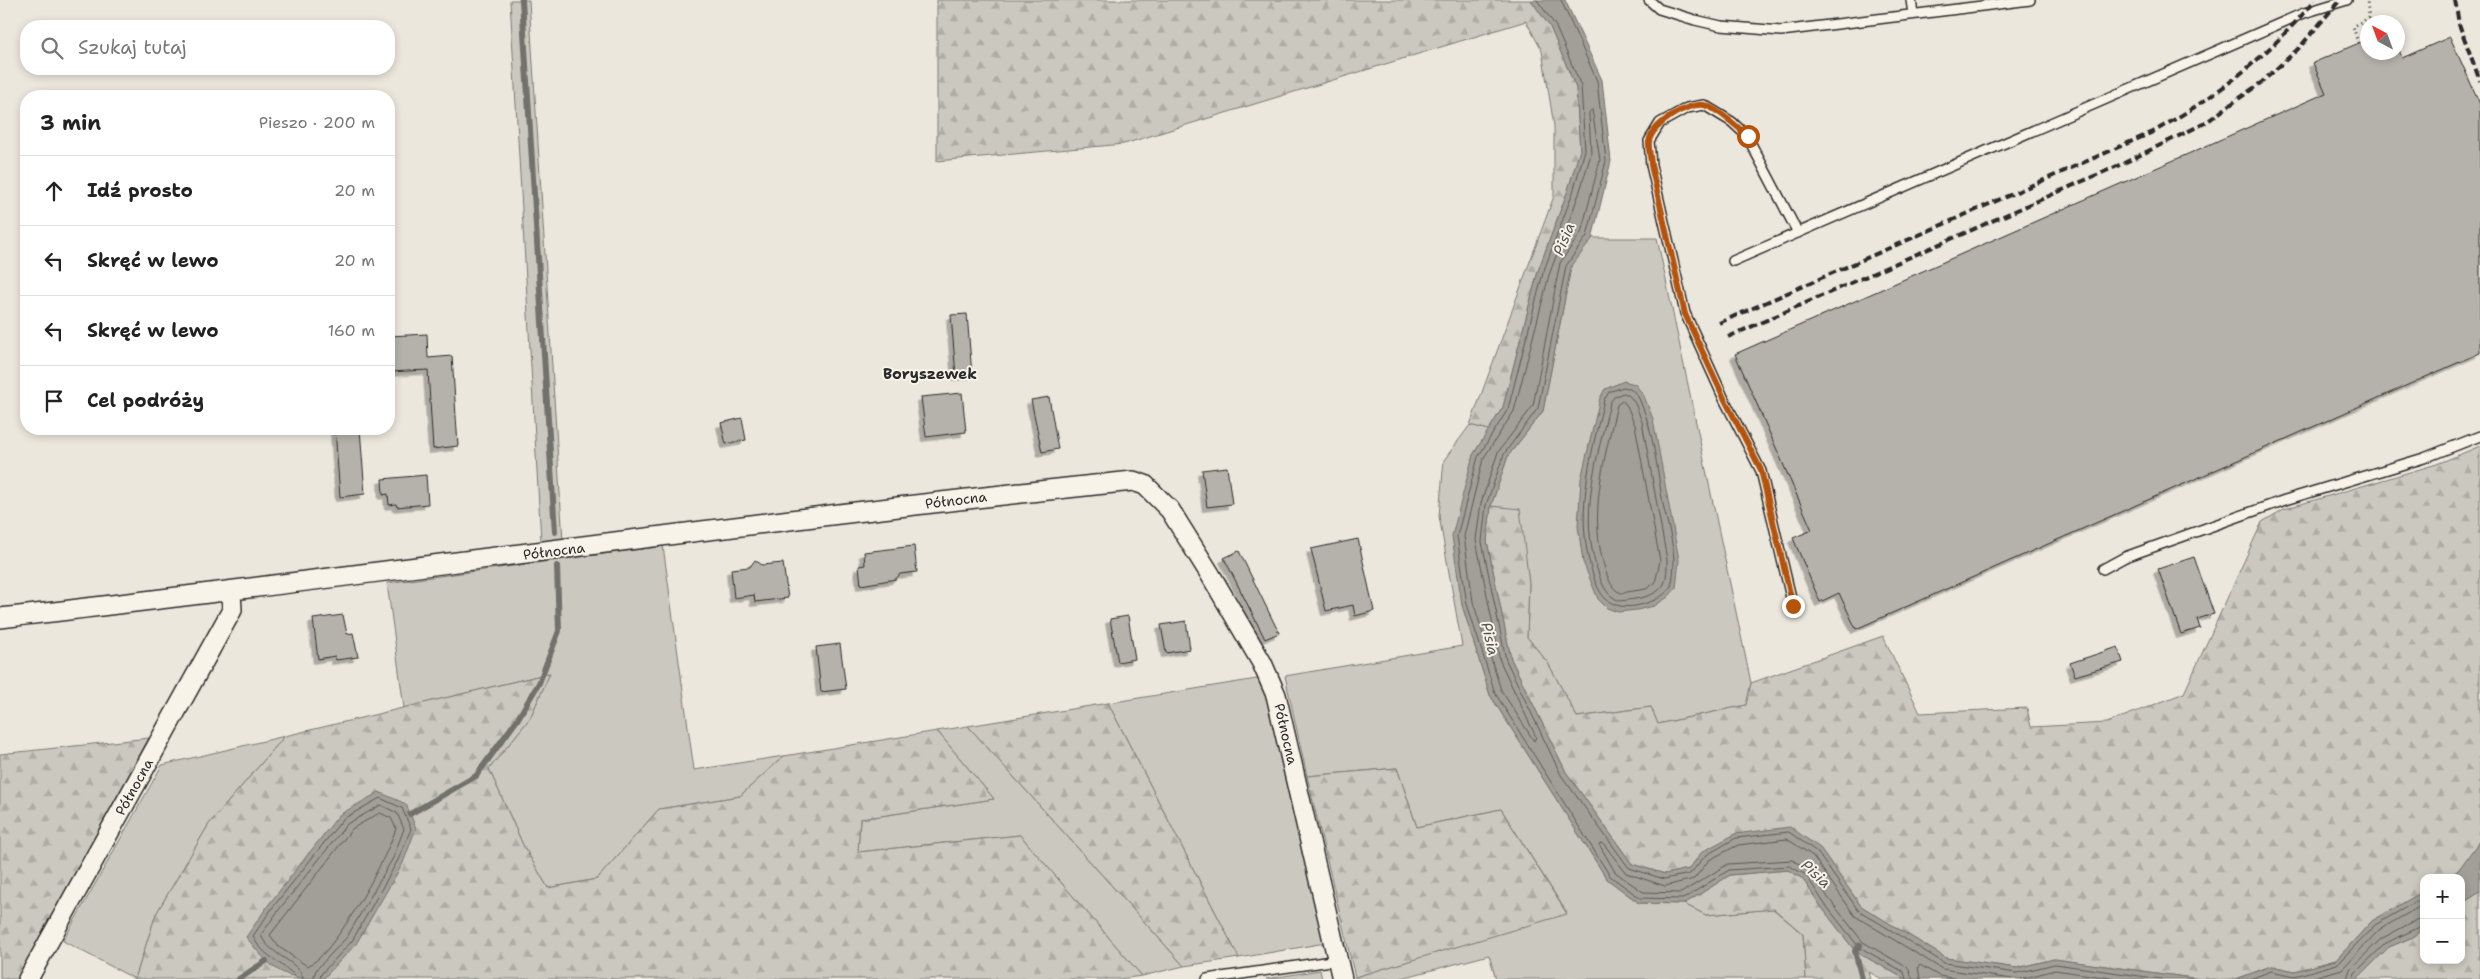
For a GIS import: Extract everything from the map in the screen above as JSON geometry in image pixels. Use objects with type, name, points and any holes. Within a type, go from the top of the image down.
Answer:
[{"type":"street","name":"Północna","points":[[0,618],[231,592],[982,497],[1133,481],[1145,485],[1170,510],[1262,663],[1276,695],[1342,979]]},
{"type":"street","name":"Północna","points":[[28,979],[232,610],[231,592]]},
{"type":"lane","points":[[1649,0],[1659,9],[1721,26],[1781,30],[2030,0]]},
{"type":"lane","points":[[1911,0],[1913,14]]},
{"type":"lane","points":[[1733,261],[2304,13],[2347,0]]},
{"type":"lane","points":[[1793,606],[1761,470],[1724,398],[1685,314],[1651,165],[1649,141],[1660,123],[1687,108],[1704,105],[1732,122],[1748,136],[1798,233]]},
{"type":"lane","points":[[2103,569],[2125,557],[2285,500],[2424,458],[2480,436]]},
{"type":"lane","points":[[1207,979],[1338,960]]},
{"type":"path","points":[[2358,43],[2353,26],[2369,18],[2367,0]]},
{"type":"green space","points":[[510,0],[529,0],[563,541],[541,541]]},
{"type":"green space","points":[[937,0],[1531,0],[1550,27],[1576,88],[1580,150],[1568,190],[1538,271],[1503,407],[1489,430],[1470,425],[1554,196],[1554,126],[1542,51],[1526,21],[1124,144],[937,161]]},
{"type":"green space","points":[[1588,238],[1657,238],[1751,683],[1747,705],[1658,724],[1651,707],[1577,717],[1548,663],[1527,637],[1529,583],[1491,506],[1508,456],[1543,411],[1571,267]]},
{"type":"green space","points":[[1470,425],[1489,430],[1473,455],[1462,605],[1490,695],[1607,879],[1639,903],[1684,904],[1706,915],[1773,909],[1803,934],[1806,979],[1496,979],[1489,955],[1398,979],[1355,979],[1355,977],[1567,913],[1501,809],[1417,827],[1397,768],[1307,776],[1285,676],[1462,646],[1439,516],[1444,460]]},
{"type":"green space","points":[[2480,446],[2480,840],[2463,865],[2452,874],[2420,874],[2420,893],[2372,921],[2336,960],[2295,971],[2271,966],[2236,979],[2200,979],[2054,959],[2017,968],[1946,958],[1861,906],[1820,848],[1702,852],[1689,869],[1665,874],[1632,864],[1566,772],[1511,659],[1487,541],[1491,506],[1520,509],[1529,583],[1527,637],[1548,663],[1577,717],[1651,707],[1658,724],[1746,705],[1751,683],[1883,636],[1920,713],[2027,708],[2031,727],[2107,723],[2184,693],[2262,522],[2284,509],[2437,464]]},
{"type":"green space","points":[[663,546],[694,770],[784,756],[740,796],[659,809],[597,879],[548,888],[523,845],[489,769],[530,718],[550,673],[404,708],[387,583]]},
{"type":"green space","points":[[550,673],[530,718],[489,769],[523,845],[548,888],[597,879],[659,809],[740,796],[784,756],[937,731],[994,799],[860,819],[858,852],[1020,835],[1142,976],[1119,979],[135,979],[156,914],[209,824],[285,736]]},
{"type":"green space","points":[[1263,678],[1325,943],[1239,958],[1108,703]]},
{"type":"green space","points":[[1108,703],[1239,958],[1184,966],[968,726]]},
{"type":"green space","points":[[968,726],[1184,966],[1142,976],[1020,835],[858,852],[860,819],[994,799],[937,731]]},
{"type":"green space","points":[[285,736],[209,824],[156,914],[135,979],[63,941],[162,765]]},
{"type":"green space","points":[[149,738],[17,979],[0,979],[0,754]]},
{"type":"green space","points":[[1397,768],[1417,827],[1501,809],[1567,914],[1355,977],[1307,776]]},
{"type":"green space","points":[[1788,870],[1802,878],[1855,951],[1905,979],[1882,979],[1869,972],[1871,979],[1806,979],[1803,934],[1774,909],[1706,915],[1684,904],[1730,875]]},
{"type":"green space","points":[[2480,891],[2480,979],[2357,979],[2389,947],[2413,937],[2420,932],[2420,964],[2465,964],[2465,900]]},
{"type":"green space","points":[[1320,970],[1322,979],[1266,979]]},
{"type":"water","name":"Pisia","points":[[1531,0],[1565,0],[1602,80],[1611,161],[1592,239],[1571,267],[1543,411],[1508,456],[1491,506],[1487,541],[1511,659],[1566,772],[1632,864],[1665,874],[1689,869],[1702,852],[1735,834],[1790,827],[1820,848],[1861,906],[1946,958],[2017,968],[2054,959],[2200,979],[1905,979],[1855,951],[1802,878],[1788,870],[1730,875],[1684,904],[1639,903],[1607,879],[1490,695],[1462,605],[1452,536],[1473,455],[1503,407],[1538,271],[1568,190],[1580,150],[1576,88],[1550,27]]},
{"type":"water","points":[[1624,381],[1635,384],[1644,396],[1653,419],[1679,560],[1676,588],[1668,597],[1654,606],[1618,612],[1607,608],[1598,599],[1583,562],[1578,526],[1581,479],[1600,398],[1605,389]]},
{"type":"water","points":[[379,792],[406,804],[416,828],[403,863],[356,944],[323,979],[296,977],[278,970],[263,957],[246,937],[269,904],[339,815]]},
{"type":"water","points":[[2480,840],[2480,891],[2465,900],[2465,874],[2454,874]]},
{"type":"water","points":[[2420,893],[2420,932],[2413,937],[2389,947],[2357,979],[2236,979],[2271,966],[2295,971],[2336,960],[2372,921]]},
{"type":"building","points":[[2450,37],[2480,104],[2480,353],[1856,629],[1839,593],[1820,602],[1793,538],[1812,530],[1735,354],[2326,93],[2313,63],[2360,42],[2360,60],[2405,60],[2405,57]]},
{"type":"building","points":[[967,314],[972,375],[956,376],[951,315]]},
{"type":"building","points":[[427,334],[428,358],[452,356],[458,446],[433,449],[428,370],[395,372],[395,336]]},
{"type":"building","points":[[962,393],[966,432],[926,437],[921,397]]},
{"type":"building","points":[[1049,397],[1058,449],[1042,452],[1031,400]]},
{"type":"building","points":[[742,418],[746,440],[726,444],[721,423]]},
{"type":"building","points":[[335,435],[360,435],[365,494],[340,497]]},
{"type":"building","points":[[1227,467],[1232,504],[1207,507],[1202,470]]},
{"type":"building","points":[[426,475],[428,504],[397,507],[396,504],[389,505],[388,494],[383,495],[382,479]]},
{"type":"building","points":[[1358,539],[1374,611],[1355,616],[1353,605],[1326,611],[1311,549]]},
{"type":"building","points":[[914,546],[917,572],[900,574],[896,579],[861,585],[859,566],[865,565],[864,552]]},
{"type":"building","points":[[1239,551],[1279,633],[1265,639],[1224,558]]},
{"type":"building","points":[[2194,557],[2214,614],[2197,619],[2200,628],[2181,634],[2158,569]]},
{"type":"building","points":[[755,560],[762,565],[783,563],[788,598],[755,602],[754,595],[734,598],[731,569],[750,567]]},
{"type":"building","points":[[343,615],[347,634],[353,633],[358,657],[336,660],[335,656],[318,659],[313,619]]},
{"type":"building","points":[[1128,616],[1135,659],[1118,662],[1110,619]]},
{"type":"building","points":[[1186,621],[1190,649],[1166,653],[1161,625]]},
{"type":"building","points":[[840,644],[846,689],[821,692],[816,647]]},
{"type":"building","points":[[2118,647],[2123,662],[2075,676],[2070,663]]},
{"type":"waterway","points":[[522,0],[555,532]]},
{"type":"waterway","points":[[410,814],[476,776],[517,720],[539,683],[559,631],[557,566]]},
{"type":"waterway","points":[[1860,945],[1855,951],[1862,979]]},
{"type":"waterway","points":[[239,979],[266,961]]},
{"type":"railway","points":[[1719,323],[2153,132],[2199,104],[2241,74],[2279,39],[2315,0]]},
{"type":"railway","points":[[1728,337],[2124,163],[2205,123],[2262,82],[2299,48],[2340,0]]},
{"type":"railway","points":[[2455,0],[2459,24],[2480,81]]},
{"type":"district","name":"Boryszewek","points":[[930,374]]},
{"type":"route","points":[[1748,136],[1732,122],[1704,105],[1687,108],[1660,123],[1649,141],[1651,165],[1685,314],[1724,398],[1761,470],[1793,606]]}]
